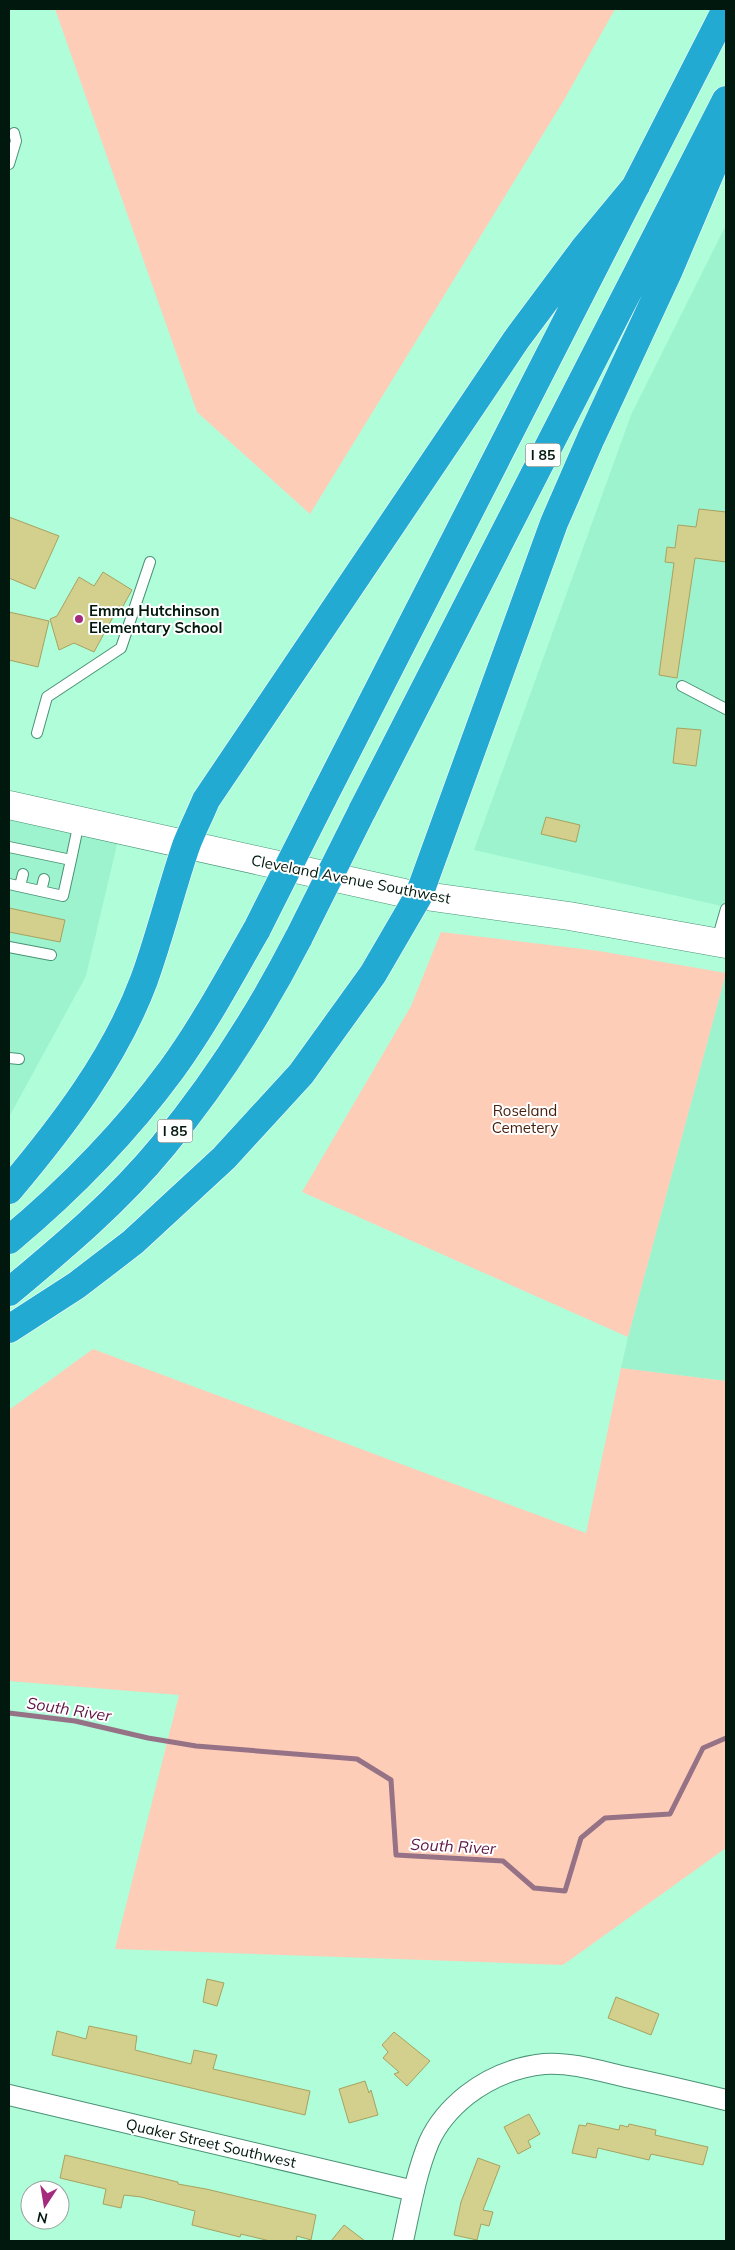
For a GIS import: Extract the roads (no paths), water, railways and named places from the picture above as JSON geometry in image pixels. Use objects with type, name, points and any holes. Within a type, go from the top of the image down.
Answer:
[{"type":"highway","name":"I 85","points":[[9,1240],[75,1182],[108,1146],[172,1069],[220,994],[257,929],[726,10]]},
{"type":"highway","name":"I 85","points":[[9,1292],[62,1248],[120,1194],[163,1147],[203,1095],[268,998],[726,100]]},
{"type":"highway","points":[[9,1329],[76,1285],[132,1242],[224,1158],[301,1074],[372,974],[419,895],[554,523],[669,270],[726,136]]},
{"type":"highway","points":[[9,1190],[36,1158],[86,1089],[105,1061],[125,1023],[144,981],[187,845],[206,800],[488,381],[582,250],[636,186]]},
{"type":"main road","name":"Cleveland Avenue Southwest","points":[[9,805],[419,895],[722,942]]},
{"type":"street","points":[[403,2241],[414,2191],[429,2142],[442,2121],[458,2102],[477,2087],[498,2076],[521,2068],[545,2064],[586,2067],[726,2100]]},
{"type":"street","name":"Quaker Street Southwest","points":[[9,2095],[414,2191]]},
{"type":"lane","points":[[9,164],[16,141],[14,133]]},
{"type":"lane","points":[[36,733],[47,697],[121,648],[150,562]]},
{"type":"lane","points":[[682,686],[726,709]]},
{"type":"lane","points":[[9,884],[63,896],[80,821]]},
{"type":"lane","points":[[9,848],[48,858],[71,860]]},
{"type":"lane","points":[[20,886],[23,874]]},
{"type":"lane","points":[[41,891],[44,879]]},
{"type":"lane","points":[[722,942],[726,909]]},
{"type":"lane","points":[[9,947],[51,955]]},
{"type":"waterway","name":"South River","points":[[9,1713],[75,1721],[148,1738],[196,1746],[357,1759],[391,1780],[396,1855],[503,1861],[534,1888],[565,1891],[581,1838],[605,1818],[670,1814],[703,1748],[726,1738]]},
{"type":"place","name":"Emma Hutchinson Elementary School","points":[[79,619]]},
{"type":"park label","name":"Roseland Cemetery","points":[[525,1118]]}]
